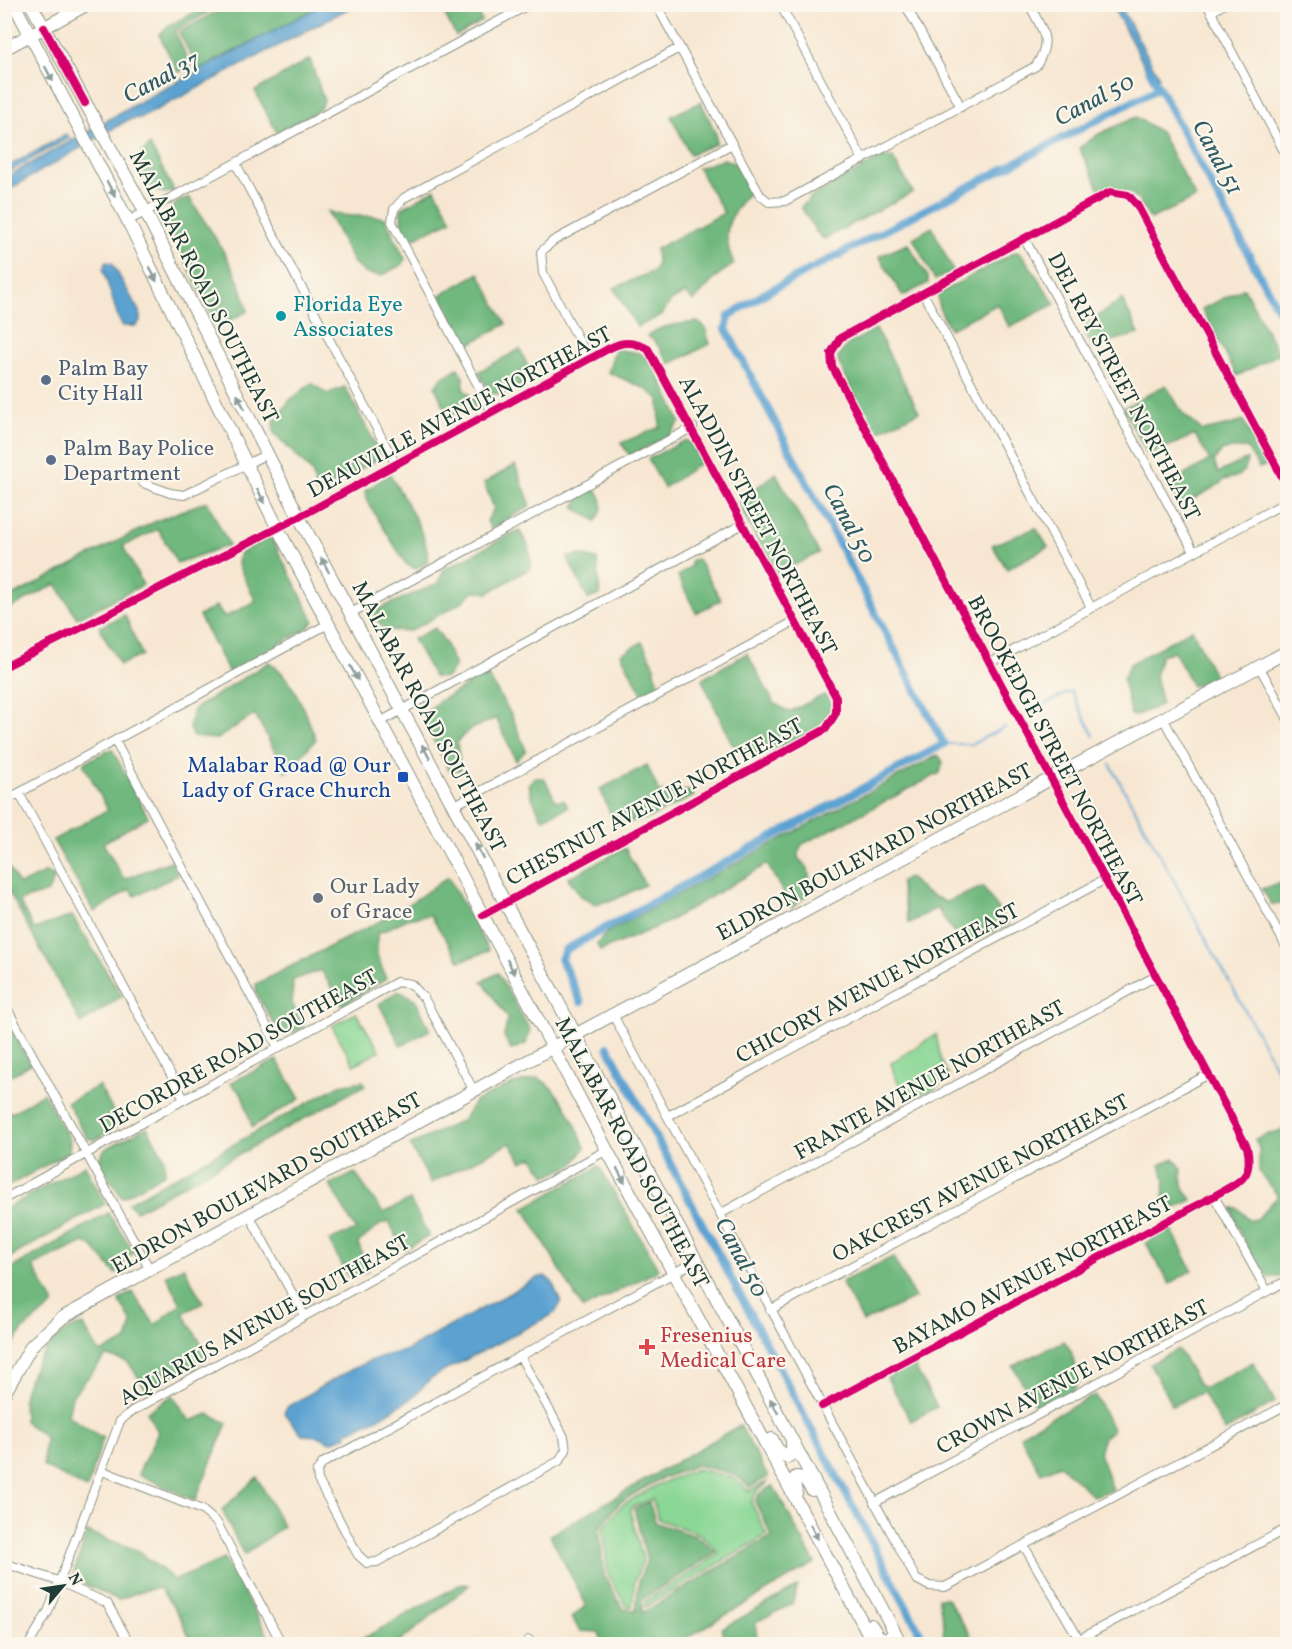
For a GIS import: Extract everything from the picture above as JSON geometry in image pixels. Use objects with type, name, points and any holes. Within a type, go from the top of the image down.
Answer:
[{"type":"main road","name":"MALABAR ROAD SOUTHEAST","points":[[14,4],[128,221],[277,527],[607,1150],[874,1644]]},
{"type":"main road","name":"MALABAR ROAD SOUTHEAST","points":[[31,4],[145,212],[299,517],[455,805],[575,1035],[851,1551],[891,1635],[901,1644]]},
{"type":"main road","points":[[4,49],[88,4]]},
{"type":"main road","name":"ELDRON BOULEVARD NORTHEAST","points":[[575,1035],[1287,651]]},
{"type":"main road","name":"ELDRON BOULEVARD SOUTHEAST","points":[[4,1394],[32,1344],[62,1318],[575,1035]]},
{"type":"main road","points":[[731,1380],[748,1395],[783,1455],[787,1457],[792,1454],[792,1440]]},
{"type":"main road","points":[[798,1502],[794,1480],[800,1477],[812,1489],[838,1538],[851,1551]]},
{"type":"main road","points":[[829,1562],[846,1578],[879,1637],[887,1640],[891,1635]]},
{"type":"street","points":[[128,221],[531,4]]},
{"type":"street","points":[[656,4],[760,195],[769,202],[785,201],[1036,66],[1046,51],[1046,36],[1029,4]]},
{"type":"street","points":[[780,4],[863,160]]},
{"type":"street","points":[[905,4],[960,107]]},
{"type":"street","points":[[1224,4],[1209,8],[1287,159]]},
{"type":"street","points":[[492,412],[392,222],[394,208],[404,198],[679,48]]},
{"type":"street","points":[[589,359],[543,273],[541,252],[553,241],[732,144]]},
{"type":"street","points":[[236,164],[395,463]]},
{"type":"street","points":[[1091,606],[923,293],[1110,192],[1128,195],[1137,205],[1287,488]]},
{"type":"street","name":"DEL REY STREET NORTHEAST","points":[[1024,238],[1194,552]]},
{"type":"street","name":"BROOKEDGE STREET NORTHEAST","points":[[923,293],[840,338],[831,353],[832,366],[1247,1147],[1251,1165]]},
{"type":"street","name":"DEAUVILLE AVENUE NORTHEAST","points":[[4,667],[299,517],[589,359],[625,341],[636,342]]},
{"type":"street","name":"ALADDIN STREET NORTHEAST","points":[[636,342],[648,349],[693,427],[836,697],[836,713]]},
{"type":"street","points":[[351,612],[693,427]]},
{"type":"street","points":[[143,483],[184,495],[267,454]]},
{"type":"street","points":[[990,663],[1287,501]]},
{"type":"street","points":[[380,722],[743,524]]},
{"type":"street","points":[[455,805],[795,621]]},
{"type":"street","points":[[4,801],[328,624]]},
{"type":"street","points":[[1259,666],[1287,719]]},
{"type":"street","name":"CHESTNUT AVENUE NORTHEAST","points":[[483,915],[826,729],[836,713]]},
{"type":"street","points":[[1163,718],[1287,950]]},
{"type":"street","points":[[115,741],[278,1047]]},
{"type":"street","points":[[19,793],[184,1100]]},
{"type":"street","name":"CHICORY AVENUE NORTHEAST","points":[[668,1116],[1104,880]]},
{"type":"street","name":"FRANTE AVENUE NORTHEAST","points":[[720,1214],[1156,976]]},
{"type":"street","name":"DECORDRE ROAD SOUTHEAST","points":[[4,1198],[397,982],[411,984],[424,998],[474,1091]]},
{"type":"street","points":[[4,1003],[150,1270]]},
{"type":"street","points":[[614,1015],[770,1311],[916,1579],[929,1586],[945,1587],[1287,1404]]},
{"type":"street","name":"OAKCREST AVENUE NORTHEAST","points":[[770,1311],[1207,1075]]},
{"type":"street","name":"AQUARIUS AVENUE SOUTHEAST","points":[[29,1644],[48,1612],[120,1421],[132,1411],[607,1150]]},
{"type":"street","name":"BAYAMO AVENUE NORTHEAST","points":[[822,1406],[1214,1196],[1245,1178],[1251,1165]]},
{"type":"street","points":[[1214,1196],[1267,1291]]},
{"type":"street","points":[[249,1215],[304,1316]]},
{"type":"street","points":[[520,1356],[564,1437],[566,1450],[559,1461],[377,1562],[367,1563],[358,1555],[318,1480],[317,1471],[323,1462],[696,1261]]},
{"type":"street","name":"CROWN AVENUE NORTHEAST","points":[[874,1503],[1287,1280]]},
{"type":"street","points":[[103,1471],[202,1510],[218,1524],[282,1644]]},
{"type":"street","points":[[1070,1644],[1287,1528]]},
{"type":"street","points":[[1024,1545],[1079,1639]]},
{"type":"street","points":[[4,1563],[58,1581],[107,1603],[130,1644]]},
{"type":"green space","points":[[208,5],[221,5],[175,31],[191,67],[178,72],[159,35],[170,25]]},
{"type":"green space","points":[[229,5],[239,11],[265,5],[322,5],[198,70],[179,32]]},
{"type":"green space","points":[[440,5],[473,5],[482,21],[456,36]]},
{"type":"green space","points":[[310,59],[324,101],[319,110],[277,133],[255,91]]},
{"type":"green space","points":[[701,102],[716,134],[716,144],[690,154],[671,116]]},
{"type":"green space","points":[[1136,117],[1160,132],[1196,198],[1150,219],[1132,194],[1120,190],[1101,192],[1079,148],[1099,134]]},
{"type":"green space","points":[[150,145],[174,191],[165,193],[152,189],[143,174],[141,154]]},
{"type":"green space","points":[[892,157],[913,192],[824,239],[817,233],[801,207],[811,197],[880,158]]},
{"type":"green space","points":[[724,159],[737,164],[749,192],[736,209],[728,225],[727,243],[734,264],[717,276],[694,301],[685,293],[671,301],[662,315],[637,327],[614,288],[654,271],[657,263],[656,249],[724,213],[698,168]]},
{"type":"green space","points":[[435,189],[452,220],[409,241],[402,230],[401,209]]},
{"type":"green space","points":[[189,197],[231,265],[244,295],[248,311],[223,324],[216,323],[168,226],[169,215],[173,207]]},
{"type":"green space","points":[[327,211],[340,215],[385,218],[405,259],[403,264],[381,276],[365,273],[353,262]]},
{"type":"green space","points":[[932,227],[953,271],[935,280],[913,238]]},
{"type":"green space","points":[[908,244],[928,277],[928,283],[903,296],[879,256]]},
{"type":"green space","points":[[1015,252],[1021,253],[1055,304],[1009,327],[998,304],[950,329],[939,308],[938,294]]},
{"type":"green space","points":[[479,273],[506,324],[466,346],[440,295]]},
{"type":"green space","points":[[1244,288],[1279,354],[1237,376],[1202,309]]},
{"type":"green space","points":[[1122,299],[1139,334],[1103,343],[1095,349],[1087,338],[1084,326]]},
{"type":"green space","points":[[697,322],[705,327],[710,344],[670,364],[655,341],[647,336],[664,327]]},
{"type":"green space","points":[[876,329],[919,412],[873,434],[837,359],[847,345]]},
{"type":"green space","points":[[520,349],[532,376],[508,392],[490,393],[478,372]]},
{"type":"green space","points":[[615,349],[640,353],[654,363],[680,422],[669,436],[630,456],[621,443],[660,427],[659,399],[644,388],[608,372]]},
{"type":"green space","points":[[458,368],[464,379],[463,389],[476,400],[474,409],[455,414],[447,412],[435,387],[443,377]]},
{"type":"green space","points":[[312,383],[327,394],[345,387],[380,453],[375,461],[317,493],[312,472],[274,433],[273,423],[290,400]]},
{"type":"green space","points":[[1166,385],[1183,414],[1203,431],[1243,420],[1268,465],[1259,468],[1247,448],[1223,450],[1214,461],[1218,473],[1247,459],[1245,470],[1236,477],[1223,480],[1220,484],[1183,505],[1177,503],[1169,484],[1210,460],[1195,435],[1148,455],[1123,408]]},
{"type":"green space","points":[[686,440],[693,445],[703,461],[664,488],[648,459]]},
{"type":"green space","points":[[515,465],[530,503],[529,507],[491,529],[487,521],[494,508],[484,483]]},
{"type":"green space","points":[[776,473],[819,553],[776,574],[743,513],[740,500]]},
{"type":"green space","points":[[390,474],[415,518],[428,554],[427,563],[415,569],[406,564],[368,503],[365,491]]},
{"type":"green space","points":[[594,487],[602,504],[596,521],[574,507],[583,493]]},
{"type":"green space","points":[[207,501],[229,545],[177,563],[158,529],[123,546],[143,585],[77,618],[56,584],[5,611],[5,600],[156,521]]},
{"type":"green space","points":[[1036,528],[1048,547],[1007,569],[992,545]]},
{"type":"green space","points":[[519,530],[528,545],[532,567],[488,593],[474,591],[461,603],[410,631],[385,630],[374,617],[378,609],[439,583],[443,570]]},
{"type":"green space","points":[[271,537],[314,621],[306,629],[229,673],[199,616],[216,606],[224,617],[256,602],[238,565],[239,554]]},
{"type":"green space","points":[[579,555],[597,559],[600,595],[588,599],[567,557]]},
{"type":"green space","points":[[698,559],[721,600],[696,613],[678,576],[691,566],[691,560]]},
{"type":"green space","points":[[125,615],[142,655],[120,665],[99,627]]},
{"type":"green space","points":[[435,628],[445,642],[455,666],[446,678],[434,677],[413,639]]},
{"type":"green space","points":[[1192,629],[1215,678],[1192,686],[1174,651],[1161,655],[1155,676],[1162,704],[1135,716],[1131,715],[1123,679],[1130,664]]},
{"type":"green space","points":[[642,642],[655,667],[654,673],[660,685],[643,695],[621,654]]},
{"type":"green space","points":[[747,653],[774,703],[789,712],[824,695],[831,703],[828,713],[814,730],[792,742],[759,754],[732,744],[702,679]]},
{"type":"green space","points":[[269,662],[292,686],[316,739],[286,773],[255,714],[217,739],[193,737],[189,728],[194,709]]},
{"type":"green space","points":[[487,674],[512,716],[526,750],[516,761],[496,718],[469,730],[457,742],[461,770],[449,770],[426,726],[425,713],[439,701]]},
{"type":"green space","points":[[112,749],[148,817],[103,843],[124,879],[171,861],[178,875],[135,896],[130,889],[94,912],[53,840],[108,810],[83,763]]},
{"type":"green space","points":[[938,755],[943,762],[940,773],[801,845],[798,858],[808,868],[811,891],[792,908],[767,864],[664,924],[600,951],[597,944],[606,933]]},
{"type":"green space","points":[[647,765],[659,792],[690,791],[694,796],[648,818],[615,825],[600,789]]},
{"type":"green space","points":[[534,778],[544,778],[556,801],[564,800],[568,807],[542,819],[531,795],[529,784]]},
{"type":"green space","points":[[625,848],[645,885],[614,900],[594,904],[581,896],[568,878]]},
{"type":"green space","points":[[4,859],[19,885],[46,872],[55,877],[48,892],[19,901],[34,929],[72,916],[122,996],[81,1024],[9,892],[5,894]]},
{"type":"green space","points":[[448,877],[489,951],[460,961],[430,915],[407,919],[377,934],[377,955],[386,979],[342,1005],[321,970],[293,980],[292,1003],[304,1028],[287,1034],[279,1032],[256,993],[256,984],[396,913]]},
{"type":"green space","points":[[909,878],[926,893],[946,902],[983,887],[1009,925],[962,945],[937,908],[909,923],[900,882]]},
{"type":"green space","points":[[1287,881],[1287,901],[1272,905],[1262,889]]},
{"type":"green space","points":[[498,973],[530,1030],[526,1044],[511,1050],[504,1036],[508,1018],[482,981]]},
{"type":"green space","points":[[398,991],[415,999],[430,1030],[401,1046],[379,1004]]},
{"type":"green space","points":[[356,1013],[380,1051],[354,1065],[332,1026]]},
{"type":"green space","points":[[5,1018],[31,1064],[4,1079]]},
{"type":"green space","points":[[936,1034],[941,1060],[949,1077],[934,1089],[909,1099],[895,1077],[891,1063]]},
{"type":"green space","points":[[277,1060],[300,1099],[252,1127],[242,1094],[230,1083]]},
{"type":"green space","points":[[538,1078],[554,1090],[582,1139],[585,1148],[573,1165],[546,1176],[533,1157],[522,1162],[510,1143],[431,1183],[410,1145],[463,1120],[475,1101],[510,1085]]},
{"type":"green space","points":[[363,1081],[365,1085],[136,1211],[128,1203],[340,1085]]},
{"type":"green space","points":[[99,1086],[120,1124],[95,1140],[87,1138],[67,1102]]},
{"type":"green space","points":[[43,1093],[70,1140],[69,1152],[5,1188],[5,1108],[12,1113]]},
{"type":"green space","points":[[147,1127],[164,1157],[165,1173],[122,1198],[98,1160],[105,1149]]},
{"type":"green space","points":[[1287,1128],[1287,1274],[1269,1278],[1246,1246],[1232,1208],[1237,1208],[1250,1220],[1257,1219],[1278,1196],[1259,1172],[1259,1148],[1255,1139]]},
{"type":"green space","points":[[1174,1158],[1182,1169],[1182,1185],[1192,1200],[1175,1208],[1163,1196],[1165,1179],[1160,1165]]},
{"type":"green space","points":[[85,1165],[105,1204],[5,1260],[5,1209]]},
{"type":"green space","points":[[599,1166],[659,1270],[583,1309],[524,1208]]},
{"type":"green space","points":[[355,1173],[383,1213],[410,1200],[429,1236],[404,1250],[389,1222],[381,1224],[358,1243],[368,1271],[349,1278],[329,1241],[356,1230],[330,1185]]},
{"type":"green space","points":[[108,1213],[134,1251],[116,1274],[92,1246],[84,1242],[33,1266],[54,1304],[24,1329],[5,1354],[5,1272]]},
{"type":"green space","points":[[1171,1228],[1192,1270],[1170,1284],[1146,1243]]},
{"type":"green space","points":[[893,1257],[915,1298],[863,1322],[841,1282]]},
{"type":"green space","points":[[184,1267],[203,1303],[183,1313],[209,1357],[147,1390],[128,1362],[106,1356],[72,1396],[68,1416],[103,1438],[87,1489],[43,1466],[45,1437],[24,1421],[23,1399],[33,1370],[46,1350],[62,1334],[83,1325],[100,1353],[127,1340],[132,1323],[119,1300],[132,1292],[155,1325],[181,1304],[166,1275]]},
{"type":"green space","points":[[1064,1341],[1071,1351],[1079,1382],[1070,1394],[1037,1409],[1013,1366]]},
{"type":"green space","points":[[1178,1349],[1199,1385],[1205,1388],[1253,1362],[1275,1402],[1225,1431],[1202,1392],[1172,1406],[1150,1364]]},
{"type":"green space","points":[[913,1364],[937,1407],[911,1421],[887,1378]]},
{"type":"green space","points":[[173,1395],[190,1421],[209,1414],[227,1423],[195,1501],[138,1474],[158,1432],[147,1412]]},
{"type":"green space","points":[[1095,1395],[1113,1430],[1104,1437],[1099,1453],[1113,1490],[1093,1496],[1060,1465],[1041,1473],[1020,1436],[1029,1429]]},
{"type":"green space","points":[[740,1425],[768,1477],[750,1487],[734,1474],[697,1465],[656,1481],[620,1502],[599,1528],[604,1575],[623,1609],[636,1610],[639,1580],[647,1560],[634,1509],[649,1502],[656,1523],[698,1537],[716,1553],[642,1599],[642,1613],[772,1536],[755,1502],[759,1494],[773,1485],[815,1563],[676,1644],[602,1644],[599,1632],[580,1631],[572,1618],[586,1605],[550,1535]]},
{"type":"green space","points":[[697,1469],[732,1477],[749,1491],[769,1481],[757,1491],[751,1502],[767,1535],[645,1607],[645,1601],[719,1553],[700,1534],[659,1520],[652,1499],[632,1507],[630,1511],[643,1560],[635,1580],[632,1607],[626,1606],[608,1574],[603,1528],[622,1505],[657,1485]]},
{"type":"green space","points":[[257,1477],[283,1526],[244,1555],[222,1510]]},
{"type":"green space","points":[[87,1532],[137,1550],[175,1580],[224,1559],[273,1644],[193,1644],[180,1617],[160,1588],[141,1591],[118,1600],[72,1578]]},
{"type":"green space","points":[[461,1584],[469,1585],[397,1644],[353,1644]]},
{"type":"green space","points":[[798,1586],[792,1604],[756,1622],[757,1644],[729,1644],[721,1629]]},
{"type":"green space","points":[[938,1598],[947,1598],[976,1644],[947,1644],[943,1639],[944,1624]]},
{"type":"water","points":[[322,5],[355,5],[143,117],[128,120],[5,192],[5,178],[143,100]]},
{"type":"water","points":[[1112,5],[1120,5],[1159,77],[1151,78]]},
{"type":"water","points":[[67,134],[69,138],[5,174],[5,168]]},
{"type":"water","points":[[106,262],[112,263],[140,313],[140,321],[136,326],[123,326],[119,320],[103,269]]},
{"type":"water","points":[[545,1276],[552,1282],[561,1303],[555,1313],[431,1378],[413,1397],[386,1414],[345,1433],[347,1436],[330,1442],[319,1436],[302,1435],[284,1413],[287,1407],[344,1373],[374,1359],[405,1351],[537,1278]]},
{"type":"waterway","name":"Canal 51","points":[[1149,69],[1288,328]]},
{"type":"waterway","name":"Canal 50","points":[[581,1002],[561,960],[565,950],[944,744],[726,329],[729,316],[769,291],[1159,88]]},
{"type":"waterway","points":[[1033,711],[1071,691],[1094,736]]},
{"type":"waterway","points":[[944,744],[972,744],[1005,727]]},
{"type":"waterway","points":[[1110,764],[1288,1089]]},
{"type":"waterway","name":"Canal 50","points":[[608,1047],[926,1644]]},
{"type":"cycle path","points":[[44,28],[85,103]]},
{"type":"cycle path","points":[[822,1406],[1231,1187],[1246,1173],[1249,1158],[1247,1147],[832,366],[831,353],[840,338],[1110,192],[1128,195],[1137,205],[1288,488]]},
{"type":"cycle path","points":[[4,667],[299,517],[611,347],[631,343],[648,349],[836,697],[836,713],[826,729],[483,915]]},
{"type":"place","name":"Florida Eye Associates","points":[[281,316]]},
{"type":"place","name":"Palm Bay City Hall","points":[[46,380]]},
{"type":"place","name":"Palm Bay Police Department","points":[[51,460]]},
{"type":"place","name":"Malabar Road @ Our Lady of Grace Church","points":[[403,777]]},
{"type":"place","name":"Our Lady of Grace","points":[[318,898]]},
{"type":"place","name":"Fresenius Medical Care","points":[[647,1347]]},
{"type":"water label","name":"Canal 37","points":[[161,77]]}]
